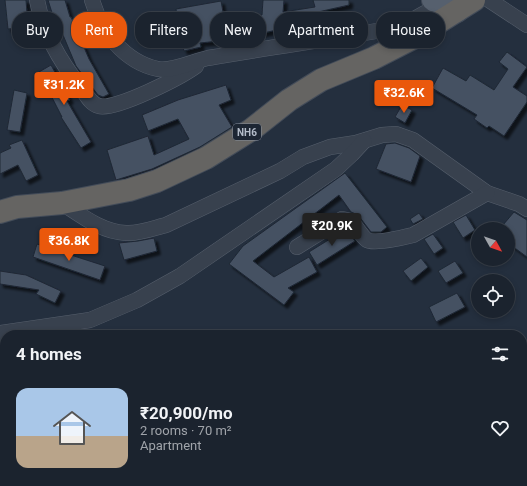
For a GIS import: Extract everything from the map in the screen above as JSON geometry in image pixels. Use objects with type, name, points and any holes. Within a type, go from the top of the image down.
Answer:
[{"type":"highway","name":"NH6","points":[[0,212],[17,207],[62,203],[129,190],[157,181],[206,158],[251,130],[289,100],[321,80],[381,55],[415,37],[451,4]]},
{"type":"street","points":[[37,0],[39,11],[50,39],[65,68],[92,104],[100,107],[130,100],[149,92],[191,70],[207,58]]},
{"type":"street","points":[[92,0],[95,11],[112,41],[136,60],[158,69],[166,69],[207,58],[394,28],[451,4]]},
{"type":"street","points":[[489,0],[527,25]]},
{"type":"street","points":[[62,203],[96,224],[111,231],[128,233],[148,230],[166,225],[280,171],[304,157],[330,147],[356,143],[382,135],[396,134],[412,140],[487,193],[519,204],[527,209]]},
{"type":"street","points":[[15,330],[90,320],[138,300],[180,276],[331,172],[352,154],[364,140]]},
{"type":"street","points":[[297,247],[342,219],[351,220],[367,241],[372,243],[401,239],[413,234],[487,193]]},
{"type":"building","points":[[5,0],[26,0],[27,12],[12,12],[12,29],[8,29]]},
{"type":"building","points":[[48,0],[65,0],[71,17],[71,48],[84,48],[109,94],[103,97],[98,95],[76,66],[63,35],[63,12],[52,12]]},
{"type":"building","points":[[263,0],[284,0],[283,12],[274,12],[274,31],[266,32],[266,12],[262,12]]},
{"type":"building","points":[[313,0],[349,0],[349,5],[318,12],[283,12],[315,7]]},
{"type":"building","points":[[221,1],[223,12],[210,12],[210,42],[202,43],[202,12],[176,12],[176,9]]},
{"type":"building","points":[[183,48],[197,48],[184,51]]},
{"type":"building","points":[[507,52],[527,67],[513,87],[527,96],[527,102],[504,136],[489,126],[487,128],[474,119],[477,115],[432,88],[443,68],[466,81],[470,75],[494,90],[508,69],[499,62]]},
{"type":"building","points":[[51,65],[70,100],[67,101],[91,142],[81,148],[61,117],[39,72]]},
{"type":"building","points":[[226,85],[231,100],[219,105],[232,127],[200,147],[152,169],[116,180],[107,150],[148,136],[154,155],[189,139],[178,119],[148,131],[142,115],[178,100]]},
{"type":"building","points":[[14,90],[27,93],[20,132],[7,130]]},
{"type":"building","points":[[402,105],[412,110],[405,123],[395,117]]},
{"type":"building","points":[[22,140],[38,175],[26,181],[18,165],[0,174],[0,153],[11,148],[9,145]]},
{"type":"building","points":[[395,143],[409,148],[420,156],[411,182],[376,169],[386,144]]},
{"type":"building","points":[[345,173],[387,227],[381,232],[371,232],[358,215],[351,212],[339,195],[253,261],[274,277],[309,257],[317,272],[288,288],[294,292],[284,305],[229,264],[243,246]]},
{"type":"building","points":[[514,212],[527,220],[527,257],[515,248],[515,222],[506,222]]},
{"type":"building","points":[[419,213],[423,219],[413,224],[410,219]]},
{"type":"building","points":[[466,215],[471,223],[471,233],[463,238],[453,222]]},
{"type":"building","points":[[346,229],[355,241],[317,265],[309,252]]},
{"type":"building","points":[[433,234],[443,248],[434,254],[424,239]]},
{"type":"building","points":[[154,238],[157,251],[124,260],[119,243]]},
{"type":"building","points":[[37,244],[105,266],[100,280],[33,257]]},
{"type":"building","points":[[421,258],[428,267],[411,281],[403,271]]},
{"type":"building","points":[[455,261],[463,273],[446,283],[438,271]]},
{"type":"building","points":[[0,271],[26,275],[61,291],[55,303],[36,294],[39,290],[0,284]]},
{"type":"building","points":[[457,293],[465,307],[436,322],[429,307]]}]
